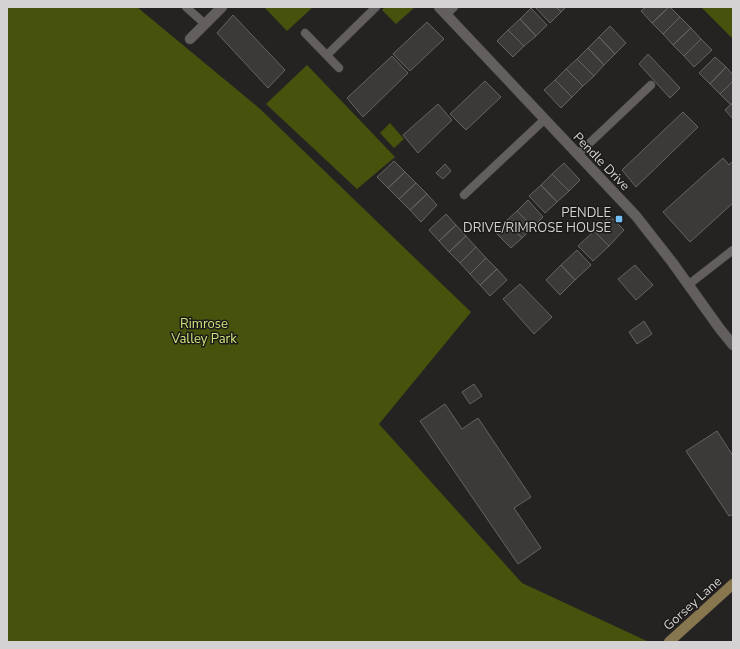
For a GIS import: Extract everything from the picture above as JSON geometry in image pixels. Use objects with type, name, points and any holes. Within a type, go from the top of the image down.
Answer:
[{"type":"main road","name":"Gorsey Lane","points":[[669,642],[733,584]]},
{"type":"street","points":[[190,39],[222,7]]},
{"type":"street","name":"Pendle Drive","points":[[442,11],[636,216],[733,345]]},
{"type":"lane","points":[[186,7],[205,24]]},
{"type":"lane","points":[[327,55],[376,7]]},
{"type":"lane","points":[[442,11],[454,7]]},
{"type":"lane","points":[[305,32],[339,68]]},
{"type":"lane","points":[[578,154],[651,85]]},
{"type":"lane","points":[[464,195],[545,120]]},
{"type":"lane","points":[[688,284],[733,250]]},
{"type":"green space","name":"Rimrose Valley Park","points":[[7,7],[137,7],[259,108],[471,312],[379,424],[522,583],[649,642],[7,642]]},
{"type":"green space","points":[[264,7],[313,7],[287,31]]},
{"type":"green space","points":[[385,7],[414,8],[396,24],[382,10]]},
{"type":"green space","points":[[701,7],[733,7],[733,39]]},
{"type":"green space","points":[[307,65],[395,157],[357,189],[266,104]]},
{"type":"green space","points":[[390,123],[404,139],[394,148],[380,133]]},
{"type":"building","points":[[535,7],[556,7],[561,12],[550,23]]},
{"type":"building","points":[[556,7],[566,7],[561,12]]},
{"type":"building","points":[[646,7],[669,7],[652,23],[641,11]]},
{"type":"building","points":[[669,7],[680,17],[663,34],[652,23]]},
{"type":"building","points":[[531,8],[547,25],[536,36],[520,19]]},
{"type":"building","points":[[233,15],[285,70],[268,88],[217,33]]},
{"type":"building","points":[[680,17],[691,28],[673,45],[663,34]]},
{"type":"building","points":[[520,19],[536,36],[524,46],[508,30]]},
{"type":"building","points":[[427,22],[444,39],[410,71],[393,54]]},
{"type":"building","points":[[610,26],[626,43],[615,54],[599,37]]},
{"type":"building","points":[[691,28],[701,39],[684,56],[673,45]]},
{"type":"building","points":[[508,30],[524,46],[513,57],[497,41]]},
{"type":"building","points":[[599,37],[615,54],[604,65],[588,48]]},
{"type":"building","points":[[701,39],[712,50],[694,67],[684,56]]},
{"type":"building","points":[[588,48],[604,65],[594,76],[577,59]]},
{"type":"building","points":[[648,54],[680,88],[670,98],[639,64]]},
{"type":"building","points":[[392,56],[408,73],[363,117],[347,98]]},
{"type":"building","points":[[715,57],[726,67],[710,84],[699,73]]},
{"type":"building","points":[[577,59],[594,76],[583,86],[566,69]]},
{"type":"building","points":[[726,67],[733,75],[733,81],[720,94],[710,84]]},
{"type":"building","points":[[566,69],[583,86],[572,97],[555,80]]},
{"type":"building","points":[[555,80],[572,97],[561,108],[544,90]]},
{"type":"building","points":[[485,81],[501,97],[466,130],[450,114]]},
{"type":"building","points":[[733,81],[733,102],[731,105],[720,94]]},
{"type":"building","points":[[733,102],[733,119],[725,110]]},
{"type":"building","points":[[438,104],[452,120],[418,153],[403,135]]},
{"type":"building","points":[[683,112],[698,127],[636,187],[622,170]]},
{"type":"building","points":[[723,158],[729,165],[733,161],[733,203],[690,242],[663,212]]},
{"type":"building","points":[[394,161],[405,172],[388,188],[377,177]]},
{"type":"building","points":[[564,163],[580,180],[569,191],[552,174]]},
{"type":"building","points":[[445,164],[451,171],[443,179],[436,173]]},
{"type":"building","points":[[405,172],[416,183],[399,199],[388,188]]},
{"type":"building","points":[[552,174],[569,191],[557,202],[541,185]]},
{"type":"building","points":[[416,183],[427,194],[410,210],[399,199]]},
{"type":"building","points":[[541,185],[557,202],[545,213],[529,196]]},
{"type":"building","points":[[427,194],[437,205],[421,222],[410,210]]},
{"type":"building","points":[[528,200],[543,217],[533,227],[517,211]]},
{"type":"building","points":[[517,211],[533,227],[522,238],[506,221]]},
{"type":"building","points":[[446,214],[456,225],[439,241],[429,230]]},
{"type":"building","points":[[610,216],[624,230],[609,246],[594,231]]},
{"type":"building","points":[[506,221],[522,238],[511,248],[495,232]]},
{"type":"building","points":[[456,225],[466,236],[449,252],[439,241]]},
{"type":"building","points":[[594,231],[609,246],[593,261],[578,246]]},
{"type":"building","points":[[466,236],[476,247],[460,263],[449,252]]},
{"type":"building","points":[[476,247],[486,258],[470,274],[460,263]]},
{"type":"building","points":[[577,250],[591,265],[575,280],[561,265]]},
{"type":"building","points":[[486,258],[497,269],[480,285],[470,274]]},
{"type":"building","points":[[561,265],[575,280],[560,295],[546,280]]},
{"type":"building","points":[[635,265],[653,285],[636,300],[618,279]]},
{"type":"building","points":[[497,269],[507,280],[490,296],[480,285]]},
{"type":"building","points":[[520,284],[552,317],[534,334],[503,299]]},
{"type":"building","points":[[644,321],[652,334],[637,344],[629,332]]},
{"type":"building","points":[[474,384],[482,396],[470,404],[462,392]]},
{"type":"building","points":[[445,404],[462,429],[478,418],[531,497],[514,508],[541,548],[518,564],[420,421]]},
{"type":"building","points":[[717,431],[733,456],[733,514],[729,516],[686,451]]},
{"type":"place","name":"PENDLE DRIVE/RIMROSE HOUSE","points":[[619,219]]}]
